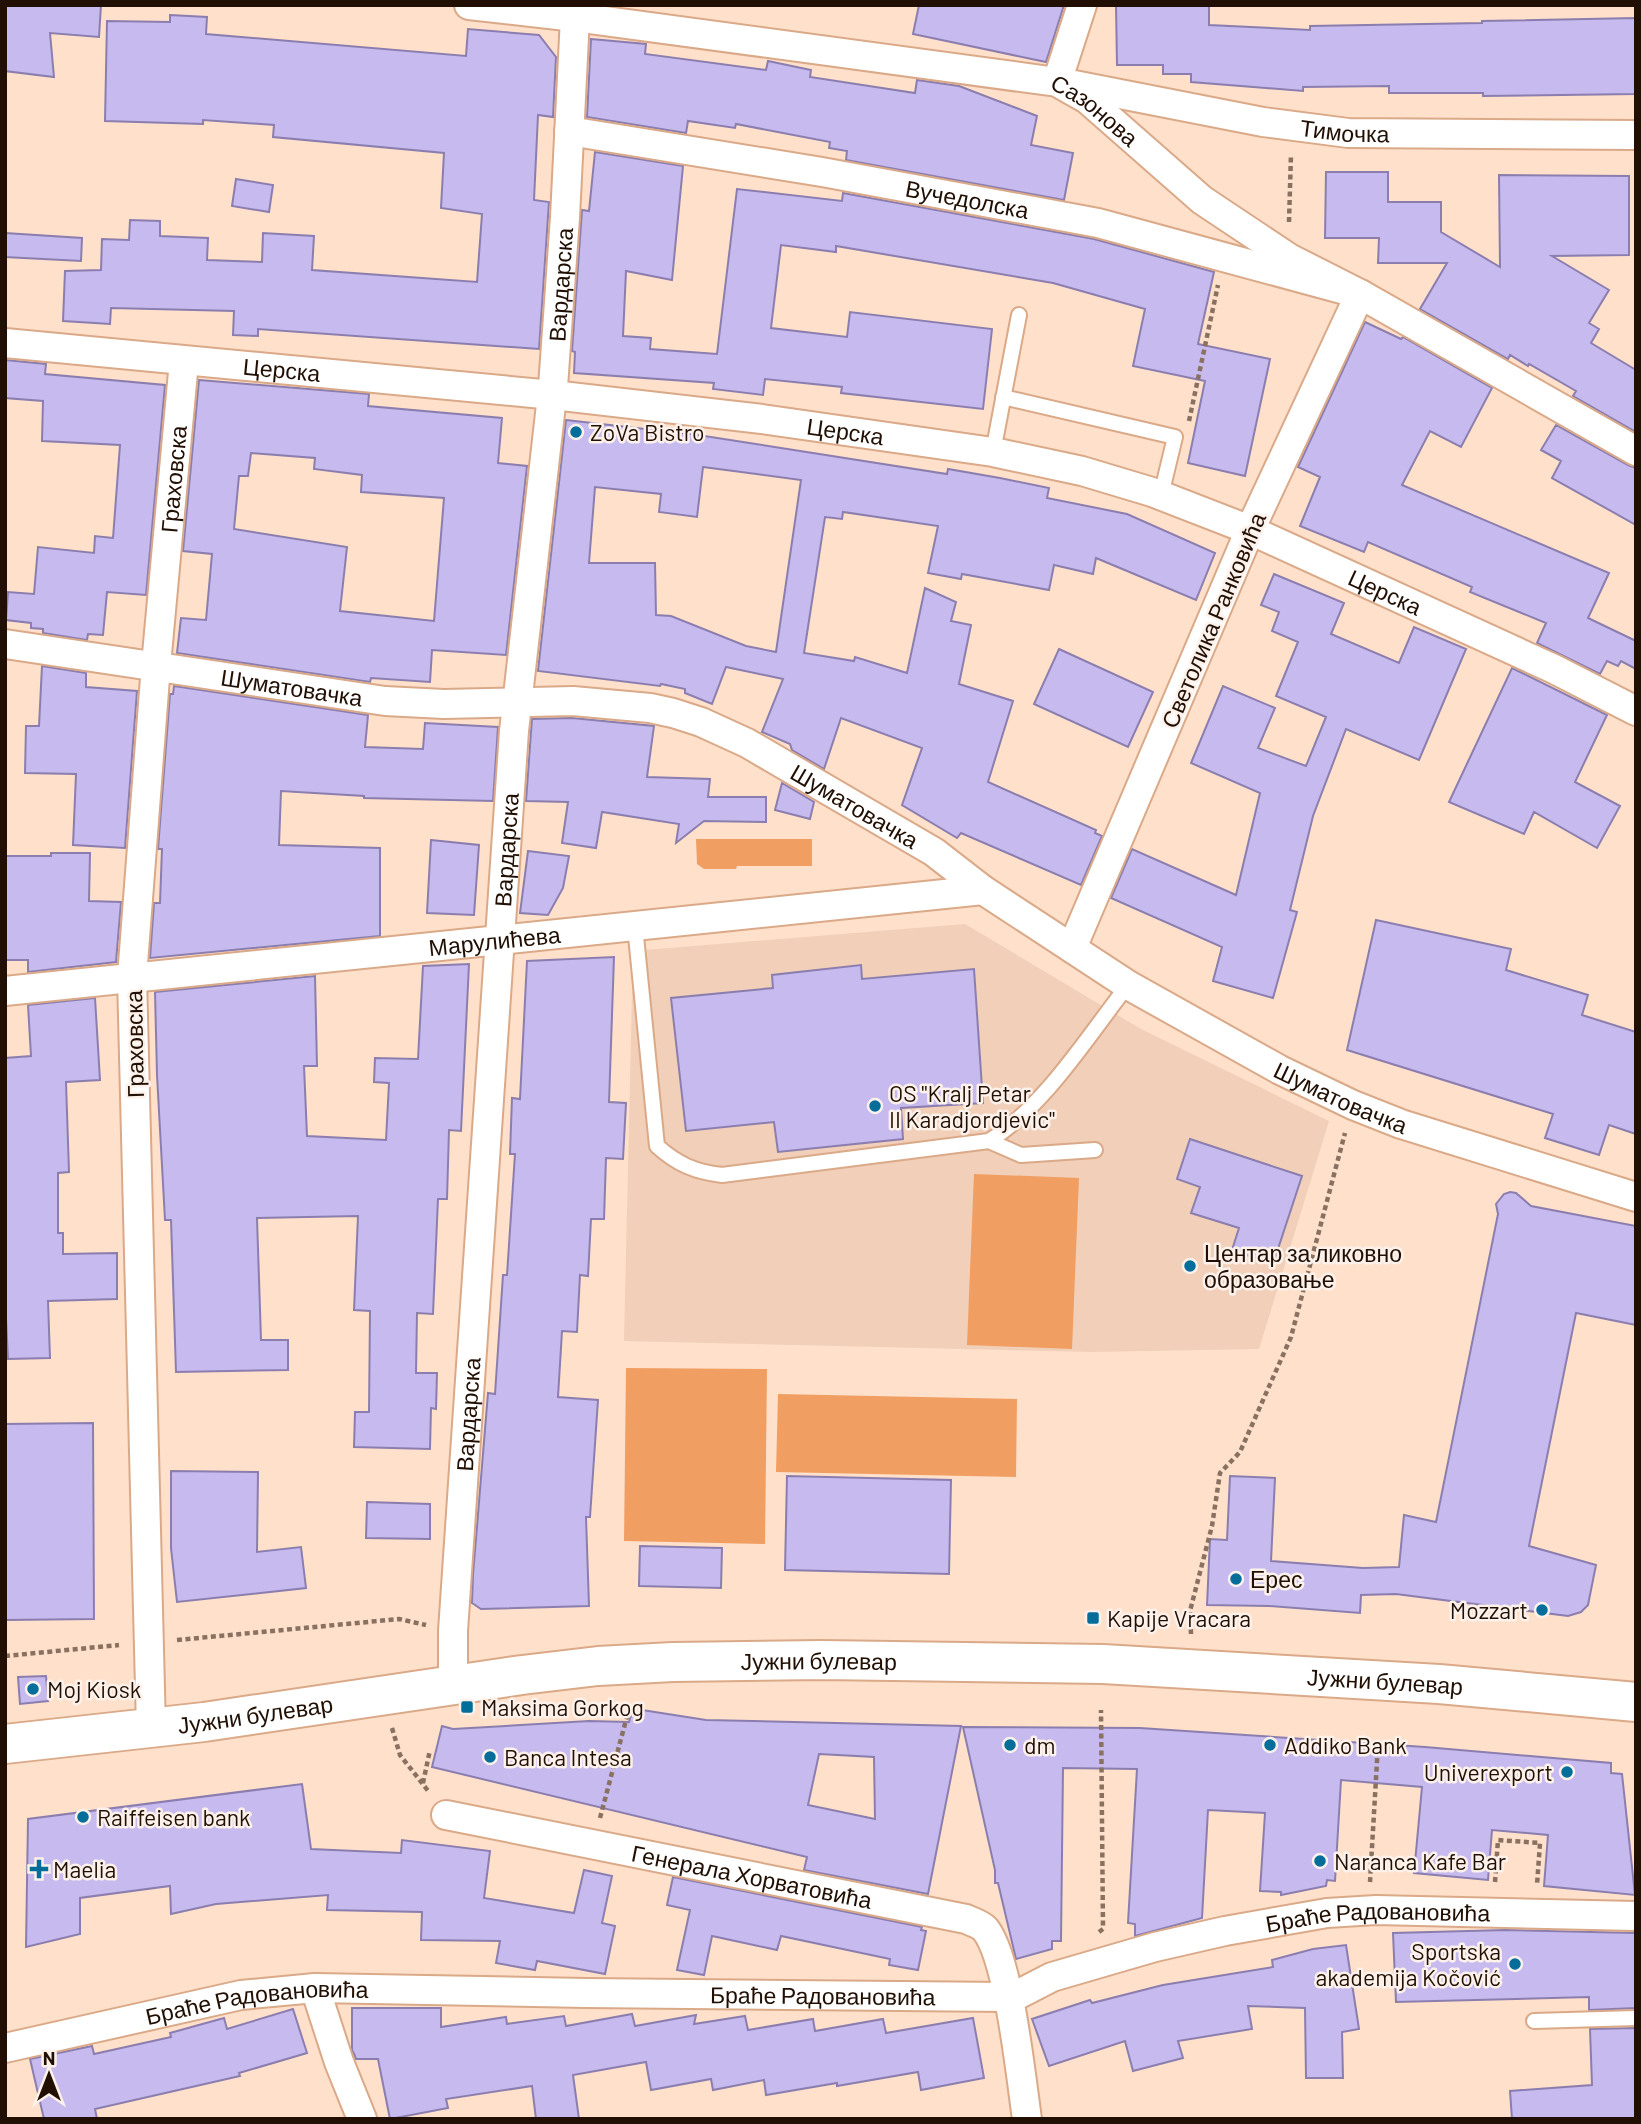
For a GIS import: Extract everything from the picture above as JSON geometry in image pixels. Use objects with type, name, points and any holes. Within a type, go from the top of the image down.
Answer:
[{"type":"main road","name":"Јужни булевар","points":[[5,1744],[151,1728],[598,1666],[673,1662],[821,1660],[1103,1664],[1416,1682],[1636,1702]]},
{"type":"street","name":"Сазонова","points":[[468,5],[1057,82],[1087,99],[1202,200],[1289,258],[1360,294],[1636,451]]},
{"type":"street","points":[[1057,82],[1082,5]]},
{"type":"street","name":"Вардарска","points":[[453,1684],[453,1631],[516,701],[553,395],[575,17]]},
{"type":"street","name":"Тимочка","points":[[1057,82],[1263,122],[1348,133],[1636,135]]},
{"type":"street","name":"Вучедолска","points":[[569,131],[822,172],[1098,223],[1360,294]]},
{"type":"street","name":"Светолика Ранковића","points":[[1072,948],[1250,530],[1360,294]]},
{"type":"street","name":"Церска","points":[[5,343],[553,395],[762,419],[993,452],[1082,471],[1161,495],[1250,530],[1542,664],[1636,711]]},
{"type":"street","name":"Граховска","points":[[151,1728],[132,977],[156,665],[184,361]]},
{"type":"street","name":"Шуматовачка","points":[[5,644],[385,701],[444,704],[573,701],[616,704],[673,713],[701,722],[747,743],[934,852],[983,890],[1128,985],[1280,1070],[1353,1105],[1401,1124],[1636,1197]]},
{"type":"street","name":"Марулићева","points":[[5,991],[983,890]]},
{"type":"street","name":"Генерала Хорватовића","points":[[439,1806],[966,1919],[979,1924],[986,1931],[997,1958],[1007,1997],[1027,2119]]},
{"type":"street","name":"Браће Радовановића","points":[[5,2048],[240,1995],[315,1988],[1007,1997],[1154,1939],[1225,1931],[1327,1913],[1376,1910],[1636,1916]]},
{"type":"street","points":[[315,1988],[339,2062],[362,2119]]},
{"type":"lane","points":[[993,452],[1019,315]]},
{"type":"lane","points":[[1003,397],[1175,438],[1161,495]]},
{"type":"lane","points":[[635,926],[657,1146],[669,1157],[698,1172],[722,1175],[989,1141],[1031,1110],[1128,985]]},
{"type":"lane","points":[[989,1141],[1021,1155],[1095,1150]]},
{"type":"lane","points":[[1534,2021],[1636,2018]]},
{"type":"path","points":[[1289,258],[1291,152]]},
{"type":"path","points":[[1175,438],[1189,421],[1224,257]]},
{"type":"path","points":[[1191,1640],[1190,1611],[1212,1526],[1220,1473],[1240,1452],[1291,1337],[1353,1105]]},
{"type":"path","points":[[5,1656],[399,1619],[453,1631]]},
{"type":"path","points":[[383,1697],[400,1755],[439,1806]]},
{"type":"path","points":[[600,1817],[630,1705]]},
{"type":"path","points":[[1091,1965],[1088,1940],[1102,1929],[1101,1710]]},
{"type":"path","points":[[1370,1883],[1377,1744]]},
{"type":"path","points":[[422,1784],[430,1750]]},
{"type":"path","points":[[1495,1886],[1498,1840],[1540,1843],[1536,1898]]},
{"type":"shaded area","points":[[696,839],[812,839],[812,866],[704,869],[697,864]]},
{"type":"shaded area","name":"OS \"Kralj Petar II Karadjordjevic\"","points":[[965,924],[1141,1029],[1329,1121],[1259,1349],[1090,1352],[624,1341],[633,951]]},
{"type":"shaded area","points":[[974,1174],[1079,1178],[1072,1349],[967,1345]]},
{"type":"shaded area","points":[[626,1368],[767,1369],[765,1544],[624,1541]]},
{"type":"shaded area","points":[[778,1394],[1017,1399],[1016,1477],[776,1472]]},
{"type":"building","points":[[5,5],[101,5],[99,37],[50,33],[54,77],[5,71]]},
{"type":"building","points":[[919,5],[1064,5],[1046,62],[913,34]]},
{"type":"building","points":[[1116,5],[1209,5],[1209,25],[1310,30],[1310,26],[1636,18],[1636,94],[1483,96],[1483,93],[1389,93],[1389,86],[1303,87],[1303,91],[1191,82],[1191,74],[1163,74],[1163,65],[1117,65]]},
{"type":"building","points":[[170,15],[207,17],[206,34],[466,56],[468,29],[539,35],[556,57],[553,117],[538,115],[534,200],[549,202],[539,349],[258,329],[258,336],[233,335],[234,311],[111,308],[110,324],[63,321],[65,271],[101,270],[102,239],[129,240],[130,220],[160,221],[160,236],[208,238],[207,260],[262,262],[263,233],[314,236],[312,270],[477,282],[482,214],[441,208],[444,153],[273,137],[274,125],[203,120],[203,124],[105,121],[107,21],[170,22]]},
{"type":"building","points":[[591,39],[646,44],[645,54],[766,70],[768,61],[811,70],[810,77],[915,93],[917,80],[959,86],[1037,116],[1031,145],[1073,153],[1064,200],[846,160],[847,151],[829,148],[830,142],[736,124],[735,128],[688,121],[686,133],[587,117]]},
{"type":"building","points":[[595,152],[683,166],[672,280],[626,271],[623,336],[651,338],[650,349],[717,354],[737,189],[842,201],[843,193],[1094,239],[1214,272],[1198,344],[1270,359],[1245,476],[1188,463],[1205,381],[1133,366],[1145,309],[1053,283],[836,246],[836,252],[781,245],[771,328],[847,337],[850,312],[992,329],[983,409],[841,393],[842,387],[765,379],[763,395],[713,389],[714,383],[574,373],[575,352],[572,351],[582,210],[589,211]]},
{"type":"building","points":[[1326,172],[1388,172],[1388,202],[1441,202],[1441,232],[1500,267],[1499,175],[1629,176],[1629,255],[1552,256],[1609,290],[1589,323],[1599,329],[1591,343],[1636,370],[1636,432],[1573,396],[1576,391],[1529,364],[1528,366],[1510,355],[1508,359],[1420,309],[1447,263],[1378,263],[1379,238],[1325,238]]},
{"type":"building","points":[[236,179],[273,185],[269,212],[232,206]]},
{"type":"building","points":[[5,233],[82,238],[81,261],[5,257]]},
{"type":"building","points":[[1365,322],[1401,339],[1403,337],[1492,388],[1461,447],[1430,431],[1402,485],[1609,573],[1588,618],[1636,641],[1636,669],[1621,661],[1618,666],[1607,661],[1600,674],[1537,643],[1546,623],[1470,592],[1472,587],[1368,542],[1364,552],[1300,526],[1320,477],[1298,467]]},
{"type":"building","points":[[5,360],[46,364],[45,374],[165,385],[146,595],[107,592],[103,635],[88,634],[87,640],[43,633],[43,629],[31,628],[31,623],[6,620],[8,592],[34,594],[38,547],[94,553],[95,536],[113,538],[120,445],[42,441],[43,401],[5,398]]},
{"type":"building","points":[[199,380],[369,394],[368,406],[502,418],[498,463],[527,466],[506,655],[432,650],[430,682],[371,678],[370,682],[177,653],[181,618],[206,620],[212,554],[183,551]],"holes":[[[251,453],[315,458],[314,469],[362,475],[361,492],[444,498],[434,621],[340,611],[347,547],[234,529],[239,476],[248,476]]]},
{"type":"building","points":[[566,420],[698,435],[947,474],[948,469],[1049,488],[1047,498],[1127,514],[1215,553],[1196,600],[1096,558],[1093,574],[1054,565],[1049,590],[962,574],[961,579],[928,573],[938,526],[843,512],[842,519],[825,517],[804,653],[854,661],[855,657],[907,673],[925,588],[956,602],[951,621],[971,625],[959,684],[1013,701],[988,782],[1096,830],[1095,833],[1102,836],[1081,885],[961,833],[957,838],[902,805],[922,748],[841,718],[824,769],[792,750],[790,744],[762,732],[783,679],[726,667],[712,704],[685,693],[685,689],[661,684],[538,671]],"holes":[[[703,467],[801,480],[776,652],[746,646],[671,616],[656,615],[655,563],[589,563],[595,487],[661,494],[659,512],[697,517]]]},
{"type":"building","points":[[1556,425],[1636,468],[1636,525],[1552,478],[1561,461],[1541,450]]},
{"type":"building","points":[[1274,574],[1344,603],[1331,634],[1399,663],[1414,627],[1466,649],[1419,760],[1346,729],[1313,816],[1290,910],[1297,912],[1273,998],[1213,981],[1222,947],[1111,898],[1132,849],[1236,895],[1260,793],[1191,763],[1223,686],[1275,708],[1258,748],[1306,766],[1326,717],[1276,696],[1298,642],[1272,631],[1279,612],[1261,605]]},
{"type":"building","points":[[1059,649],[1153,692],[1128,747],[1034,704]]},
{"type":"building","points":[[42,666],[86,673],[86,687],[137,691],[125,848],[73,845],[76,774],[25,773],[26,726],[39,726]]},
{"type":"building","points":[[1512,668],[1607,715],[1575,782],[1620,806],[1597,848],[1534,812],[1524,834],[1449,802]]},
{"type":"building","points":[[174,686],[368,715],[365,747],[423,749],[425,723],[498,727],[493,801],[364,798],[281,791],[279,845],[380,848],[380,936],[150,958],[154,903],[160,903],[162,849],[158,849],[170,694],[173,694]]},
{"type":"building","points":[[572,718],[654,726],[647,777],[710,779],[708,797],[766,797],[766,822],[704,821],[676,843],[679,824],[602,812],[596,848],[562,843],[568,802],[526,801],[532,719]]},
{"type":"building","points":[[782,783],[814,802],[810,819],[775,810]]},
{"type":"building","points":[[431,840],[479,845],[474,915],[427,913]]},
{"type":"building","points":[[528,851],[569,856],[563,888],[548,915],[520,913]]},
{"type":"building","points":[[51,853],[90,853],[89,901],[121,902],[116,962],[28,972],[28,960],[5,960],[5,856],[51,856]]},
{"type":"building","points":[[1376,920],[1511,949],[1506,970],[1588,995],[1582,1015],[1636,1032],[1636,1134],[1609,1125],[1599,1155],[1545,1138],[1553,1114],[1347,1050]]},
{"type":"building","points":[[614,957],[609,1102],[626,1103],[623,1159],[606,1158],[604,1219],[591,1219],[588,1276],[580,1275],[577,1332],[562,1331],[558,1397],[598,1400],[590,1517],[586,1517],[589,1606],[481,1609],[472,1603],[473,1575],[488,1393],[495,1394],[503,1275],[507,1275],[515,1154],[510,1154],[512,1098],[520,1099],[527,961]]},
{"type":"building","points":[[469,964],[461,1131],[449,1130],[447,1199],[438,1199],[433,1314],[417,1313],[416,1373],[437,1373],[436,1409],[431,1408],[430,1449],[354,1447],[355,1412],[369,1412],[370,1311],[354,1310],[358,1216],[257,1218],[261,1340],[288,1340],[288,1370],[176,1372],[171,1220],[165,1220],[155,992],[315,976],[317,1066],[304,1066],[307,1136],[386,1140],[389,1083],[374,1082],[375,1058],[418,1059],[423,966]]},
{"type":"building","points":[[861,965],[862,979],[974,969],[983,1103],[901,1108],[903,1139],[778,1152],[774,1122],[686,1131],[671,998],[773,988],[772,975]]},
{"type":"building","points":[[95,998],[100,1080],[66,1082],[69,1172],[58,1173],[58,1233],[63,1233],[63,1254],[117,1253],[117,1299],[48,1301],[50,1358],[8,1359],[5,1299],[5,1058],[31,1056],[28,1005]]},
{"type":"building","points":[[1190,1139],[1302,1176],[1273,1264],[1232,1250],[1239,1228],[1191,1213],[1200,1187],[1177,1179]]},
{"type":"building","points":[[1516,1193],[1531,1206],[1636,1226],[1636,1325],[1576,1313],[1529,1546],[1596,1565],[1588,1605],[1581,1612],[1568,1616],[1396,1594],[1361,1595],[1360,1613],[1269,1606],[1207,1605],[1210,1539],[1227,1540],[1230,1476],[1275,1478],[1271,1561],[1363,1568],[1399,1567],[1404,1515],[1436,1522],[1498,1214],[1496,1204],[1504,1194]]},
{"type":"building","points":[[93,1423],[94,1619],[6,1620],[5,1424]]},
{"type":"building","points":[[171,1471],[258,1472],[257,1552],[301,1547],[306,1588],[177,1602],[171,1548]]},
{"type":"building","points":[[787,1476],[951,1480],[949,1574],[785,1570]]},
{"type":"building","points":[[367,1502],[430,1504],[430,1539],[366,1538]]},
{"type":"building","points":[[640,1546],[722,1548],[721,1588],[639,1586]]},
{"type":"building","name":"Moj Kiosk","points":[[46,1676],[48,1701],[20,1704],[18,1677]]},
{"type":"building","points":[[642,1710],[706,1720],[961,1726],[928,1894],[804,1870],[807,1857],[432,1767],[442,1726],[453,1729],[589,1721],[629,1722],[631,1715],[641,1715]],"holes":[[[819,1754],[874,1757],[875,1819],[808,1805]]]},
{"type":"building","points":[[963,1727],[1140,1728],[1425,1747],[1611,1763],[1611,1773],[1622,1774],[1635,1895],[1544,1886],[1548,1835],[1492,1830],[1488,1880],[1414,1873],[1422,1787],[1341,1780],[1335,1881],[1327,1880],[1326,1886],[1281,1895],[1281,1892],[1260,1891],[1265,1813],[1208,1810],[1202,1918],[1135,1936],[1135,1924],[1128,1923],[1137,1769],[1063,1768],[1061,1941],[1052,1941],[1052,1949],[1016,1959],[998,1883],[995,1883],[995,1870]]},
{"type":"building","points":[[302,1784],[311,1849],[401,1853],[402,1840],[490,1851],[484,1898],[574,1913],[584,1870],[612,1876],[602,1923],[615,1926],[605,1974],[537,1961],[535,1970],[496,1963],[500,1941],[421,1940],[422,1912],[327,1910],[328,1895],[216,1904],[171,1914],[170,1886],[80,1898],[80,1934],[26,1947],[28,1819]]},
{"type":"building","points":[[673,1877],[922,1927],[921,1930],[926,1931],[918,1970],[889,1965],[890,1959],[781,1936],[777,1950],[712,1936],[704,1975],[677,1970],[690,1910],[667,1905]]},
{"type":"building","name":"Sportska akademija Kočović","points":[[1506,1930],[1636,1933],[1636,2008],[1589,2010],[1589,1997],[1396,2002],[1393,1933]]},
{"type":"building","points":[[1346,1945],[1359,2029],[1342,2032],[1343,2078],[1306,2078],[1305,2008],[1248,2006],[1252,2029],[1178,2041],[1183,2058],[1133,2071],[1125,2041],[1049,2066],[1032,2019],[1090,2000],[1092,2003],[1163,1985],[1273,1967],[1272,1960],[1313,1949]]},
{"type":"building","points":[[352,2008],[441,2008],[441,2027],[506,2017],[507,2024],[564,2016],[566,2026],[632,2014],[635,2026],[696,2015],[694,2024],[745,2016],[748,2030],[813,2019],[815,2031],[883,2019],[886,2033],[973,2018],[984,2078],[921,2090],[918,2072],[766,2095],[764,2080],[713,2090],[711,2079],[651,2090],[646,2062],[573,2075],[579,2119],[536,2119],[532,2086],[446,2099],[448,2108],[390,2119],[378,2059],[356,2059],[352,2050]]},
{"type":"building","points":[[293,2009],[307,2053],[239,2073],[240,2076],[95,2109],[97,2119],[44,2119],[30,2059],[92,2046],[94,2054],[171,2037],[170,2033],[224,2018],[227,2029]]},
{"type":"building","points":[[1636,2028],[1636,2119],[1512,2119],[1510,2091],[1592,2085],[1590,2029]]},
{"type":"place","name":"ZoVa Bistro","points":[[576,432]]},
{"type":"place","name":"OS \"Kralj Petar II Karadjordjevic\"","points":[[875,1106]]},
{"type":"place","name":"Центар за ликовно образовање","points":[[1190,1266]]},
{"type":"place","name":"Ерес","points":[[1236,1579]]},
{"type":"place","name":"Mozzart","points":[[1542,1610]]},
{"type":"place","name":"Kapije Vracara","points":[[1093,1618]]},
{"type":"place","name":"Moj Kiosk","points":[[33,1689]]},
{"type":"place","name":"Maksima Gorkog","points":[[467,1707]]},
{"type":"place","name":"dm","points":[[1010,1745]]},
{"type":"place","name":"Addiko Bank","points":[[1270,1745]]},
{"type":"place","name":"Banca Intesa","points":[[490,1757]]},
{"type":"place","name":"Univerexport","points":[[1567,1772]]},
{"type":"place","name":"Raiffeisen bank","points":[[83,1817]]},
{"type":"place","name":"Naranca Kafe Bar","points":[[1320,1861]]},
{"type":"place","name":"Maelia","points":[[39,1869]]},
{"type":"place","name":"Sportska akademija Kočović","points":[[1515,1964]]}]
